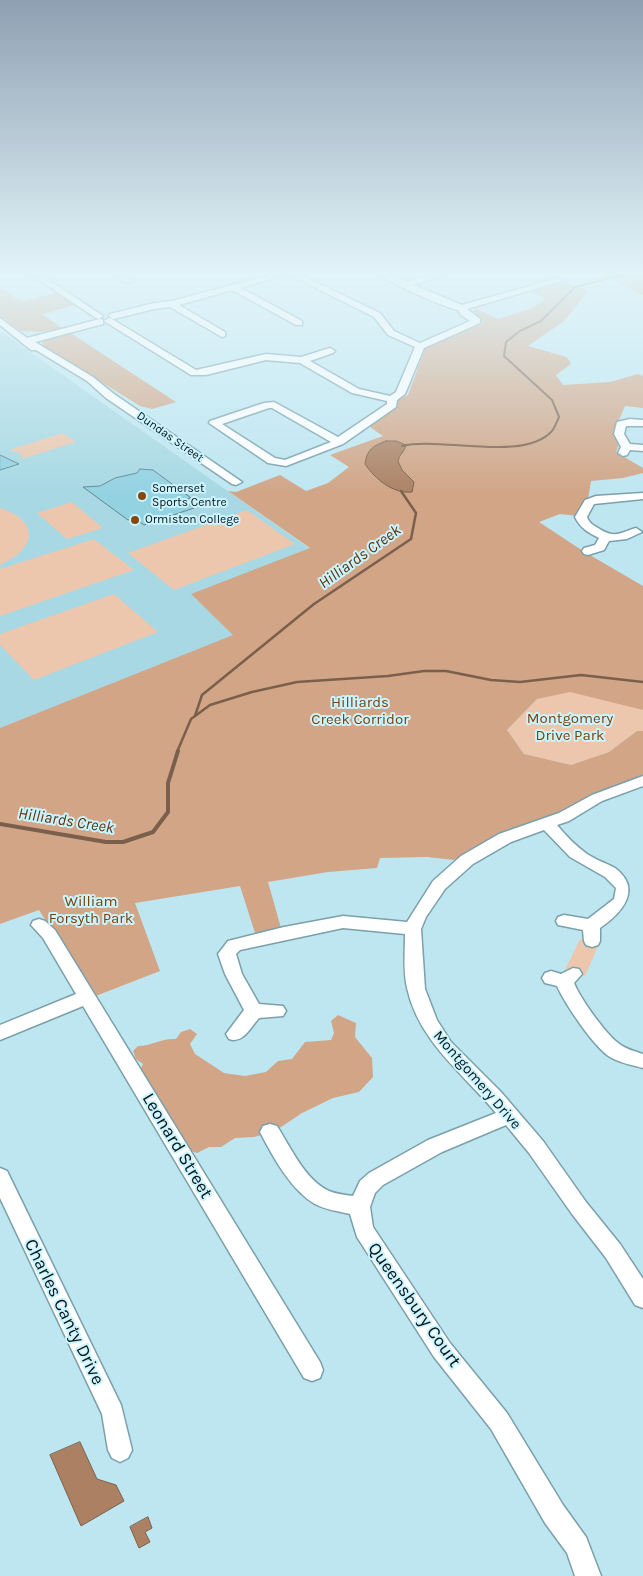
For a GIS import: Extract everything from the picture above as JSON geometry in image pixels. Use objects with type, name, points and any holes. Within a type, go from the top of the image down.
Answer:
[{"type":"street","name":"Dundas Street","points":[[38,348],[90,379],[103,391],[236,482]]},
{"type":"street","points":[[151,348],[194,373],[206,372],[266,357],[302,360],[330,351]]},
{"type":"street","points":[[302,360],[356,391],[392,399],[400,394],[419,348]]},
{"type":"street","points":[[339,442],[274,405],[268,404],[214,423],[278,463],[322,450],[339,442],[392,406],[392,399]]},
{"type":"street","points":[[641,448],[624,450],[619,434],[621,424],[630,422],[643,423]]},
{"type":"street","points":[[636,532],[621,538],[605,538],[582,521],[581,517],[590,502],[601,498],[643,496]]},
{"type":"street","points":[[588,551],[600,547],[605,538]]},
{"type":"street","name":"Montgomery Drive","points":[[641,785],[602,795],[564,817],[517,833],[491,845],[455,869],[432,893],[418,916],[413,929],[416,989],[428,1020],[445,1047],[494,1097],[508,1116],[536,1147],[579,1208],[613,1251],[643,1298]]},
{"type":"street","points":[[547,823],[572,851],[581,858],[611,872],[620,879],[625,887],[626,894],[623,901],[592,933],[564,921]]},
{"type":"street","points":[[254,1011],[229,964],[227,955],[229,949],[234,946],[284,933],[344,922],[413,929]]},
{"type":"street","name":"Leonard Street","points":[[38,925],[49,934],[312,1370]]},
{"type":"street","points":[[563,978],[570,998],[589,1021],[601,1040],[620,1054],[643,1061]]},
{"type":"street","points":[[0,1033],[86,997]]},
{"type":"street","points":[[254,1011],[278,1011]]},
{"type":"street","points":[[235,1034],[254,1011]]},
{"type":"street","points":[[270,1132],[308,1187],[316,1194],[327,1200],[360,1207],[368,1187],[376,1179],[435,1146],[508,1116]]},
{"type":"street","name":"Charles Canty Drive","points":[[0,1177],[113,1413],[120,1450]]},
{"type":"street","name":"Queensbury Court","points":[[360,1207],[364,1231],[442,1350],[499,1421],[554,1514],[577,1546],[588,1576]]},
{"type":"shaded area","name":"Ormiston College","points":[[0,348],[24,348],[310,549],[191,594],[234,635],[0,728]]},
{"type":"shaded area","points":[[386,441],[396,441],[406,445],[398,461],[402,470],[414,482],[412,492],[398,491],[391,488],[379,480],[365,464],[369,451]]},
{"type":"shaded area","points":[[80,1442],[97,1479],[116,1485],[124,1501],[81,1526],[50,1455]]},
{"type":"shaded area","points":[[148,1517],[152,1528],[145,1532],[150,1542],[139,1548],[130,1527]]},
{"type":"green space","points":[[46,348],[93,348],[176,402],[152,409],[140,406]]},
{"type":"green space","name":"Hilliards Creek Corridor","points":[[533,348],[567,357],[571,364],[556,375],[563,385],[610,382],[638,374],[643,376],[643,408],[625,406],[615,429],[618,446],[616,452],[643,468],[643,473],[623,478],[591,481],[588,499],[578,516],[560,514],[539,522],[583,551],[643,586],[643,710],[570,692],[537,699],[507,730],[524,754],[571,765],[609,752],[637,731],[643,731],[643,776],[612,787],[552,815],[496,835],[454,860],[427,857],[380,858],[377,868],[328,872],[268,882],[281,928],[255,933],[240,886],[135,903],[160,971],[93,997],[39,910],[0,924],[0,728],[233,635],[191,594],[310,548],[228,491],[236,492],[280,475],[306,491],[328,483],[349,467],[330,455],[383,436],[367,425],[396,401],[408,395],[425,349]]},
{"type":"green space","points":[[63,433],[76,442],[22,459],[22,454],[9,450]]},
{"type":"green space","points":[[72,502],[103,528],[67,539],[37,513]]},
{"type":"green space","points":[[0,508],[9,511],[23,520],[29,533],[24,547],[15,556],[0,565]]},
{"type":"green space","points":[[247,510],[295,544],[174,590],[128,553]]},
{"type":"green space","points":[[94,539],[134,570],[0,616],[0,569]]},
{"type":"green space","points":[[114,594],[158,632],[34,680],[0,645],[0,634]]},
{"type":"green space","name":"Montgomery Drive Park","points":[[570,691],[643,710],[643,731],[637,731],[609,752],[571,765],[524,754],[507,730],[537,699]]},
{"type":"green space","points":[[580,939],[599,944],[585,976],[565,970]]},
{"type":"green space","points":[[338,1015],[356,1023],[355,1037],[372,1058],[373,1077],[359,1092],[333,1098],[302,1113],[275,1131],[254,1137],[235,1138],[221,1147],[209,1147],[197,1153],[183,1148],[139,1073],[143,1064],[136,1059],[133,1051],[138,1046],[176,1039],[181,1032],[190,1029],[197,1034],[190,1044],[195,1054],[224,1073],[245,1076],[266,1072],[278,1061],[292,1059],[305,1042],[331,1040],[334,1033],[331,1021]]},
{"type":"building","points":[[0,455],[19,464],[0,470]]},
{"type":"building","name":"Somerset Sports Centre","points":[[140,469],[153,470],[191,498],[183,500],[194,508],[144,525],[134,518],[128,520],[83,487],[100,486],[115,478],[137,473]]},
{"type":"waterway","name":"Hilliards Creek","points":[[402,446],[437,444],[502,447],[522,445],[539,440],[552,431],[559,417],[552,400],[504,356],[505,348]]},
{"type":"waterway","name":"Hilliards Creek","points":[[195,716],[202,695],[314,604],[411,539],[416,513],[401,491]]},
{"type":"waterway","points":[[177,752],[191,719],[210,705],[252,692],[297,682],[388,676],[424,671],[446,671],[491,680],[520,682],[581,675],[643,682]]},
{"type":"waterway","name":"Hilliards Creek","points":[[0,824],[106,842],[123,842],[153,832],[168,812],[168,783],[178,751]]},
{"type":"place","name":"Somerset Sports Centre","points":[[142,496]]},
{"type":"place","name":"Ormiston College","points":[[135,520]]},
{"type":"park label","name":"William Forsyth Park","points":[[91,910]]}]
